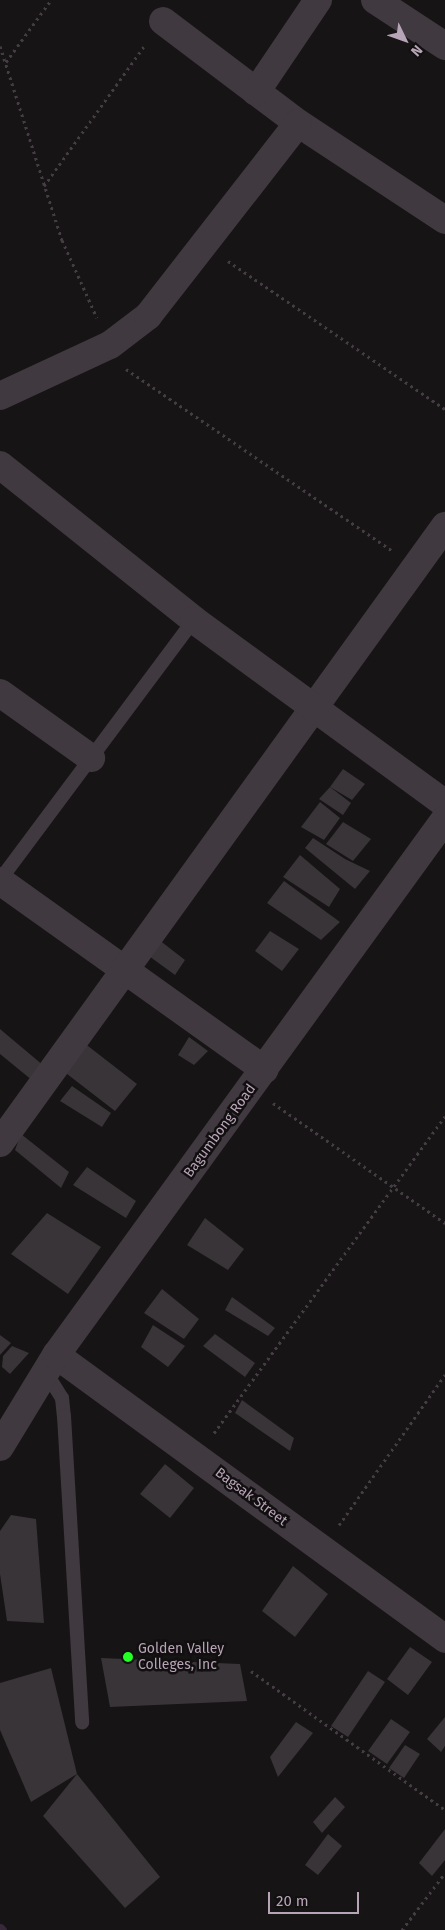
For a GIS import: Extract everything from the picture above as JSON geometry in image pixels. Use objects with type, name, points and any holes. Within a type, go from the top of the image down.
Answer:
[{"type":"street","points":[[256,92],[318,0]]},
{"type":"street","points":[[375,0],[445,46]]},
{"type":"street","points":[[163,21],[298,123],[445,220]]},
{"type":"street","points":[[0,396],[110,345],[148,316],[298,123]]},
{"type":"street","points":[[0,464],[194,620],[445,804]]},
{"type":"street","points":[[0,1143],[122,970],[445,526]]},
{"type":"street","points":[[0,693],[91,758]]},
{"type":"street","name":"Bagumbong Road","points":[[0,1447],[50,1363],[445,819]]},
{"type":"street","points":[[0,881],[122,970],[258,1079]]},
{"type":"street","name":"Bagsak Street","points":[[50,1363],[198,1456],[321,1550],[445,1639]]},
{"type":"lane","points":[[0,881],[194,620]]},
{"type":"lane","points":[[50,1363],[62,1398],[64,1416],[82,1722]]},
{"type":"path","points":[[6,62],[51,0]]},
{"type":"path","points":[[44,186],[163,21]]},
{"type":"path","points":[[0,46],[62,240],[110,345],[132,375],[416,566]]},
{"type":"path","points":[[205,245],[445,409]]},
{"type":"path","points":[[258,1079],[394,1187],[445,1223]]},
{"type":"path","points":[[198,1456],[445,1116]]},
{"type":"path","points":[[321,1550],[445,1375]]},
{"type":"path","points":[[251,1671],[445,1810]]},
{"type":"path","points":[[402,1930],[445,1873]]},
{"type":"building","points":[[343,769],[365,784],[352,800],[330,787]]},
{"type":"building","points":[[330,787],[351,803],[343,815],[319,799]]},
{"type":"building","points":[[320,802],[340,818],[324,840],[301,827]]},
{"type":"building","points":[[343,822],[371,839],[353,861],[326,844]]},
{"type":"building","points":[[313,838],[345,859],[370,871],[355,889],[305,848]]},
{"type":"building","points":[[300,855],[340,889],[329,907],[283,877]]},
{"type":"building","points":[[284,881],[340,922],[321,940],[267,903]]},
{"type":"building","points":[[270,931],[299,949],[282,971],[255,951]]},
{"type":"building","points":[[154,936],[185,960],[175,975],[142,951]]},
{"type":"building","points":[[0,1029],[44,1066],[33,1081],[0,1054]]},
{"type":"building","points":[[189,1037],[208,1051],[194,1065],[178,1055]]},
{"type":"building","points":[[79,1039],[137,1084],[115,1111],[58,1067]]},
{"type":"building","points":[[72,1086],[111,1113],[102,1127],[60,1101]]},
{"type":"building","points":[[21,1134],[69,1172],[61,1188],[15,1150]]},
{"type":"building","points":[[87,1167],[136,1201],[126,1218],[73,1185]]},
{"type":"building","points":[[47,1213],[101,1247],[68,1294],[11,1254]]},
{"type":"building","points":[[205,1218],[244,1249],[228,1270],[187,1245]]},
{"type":"building","points":[[162,1289],[199,1319],[184,1339],[144,1313]]},
{"type":"building","points":[[232,1297],[275,1328],[268,1336],[225,1310]]},
{"type":"building","points":[[153,1325],[185,1346],[168,1367],[141,1347]]},
{"type":"building","points":[[215,1334],[255,1363],[245,1377],[203,1346]]},
{"type":"building","points":[[0,1335],[11,1343],[0,1355]]},
{"type":"building","points":[[12,1346],[29,1353],[10,1374],[2,1367],[3,1356]]},
{"type":"building","points":[[242,1400],[294,1438],[290,1451],[235,1413]]},
{"type":"building","points":[[165,1464],[194,1488],[170,1518],[140,1494]]},
{"type":"building","points":[[11,1515],[36,1519],[44,1623],[7,1621],[0,1574],[0,1531]]},
{"type":"building","points":[[293,1566],[328,1594],[295,1637],[262,1611]]},
{"type":"building","points":[[410,1647],[432,1662],[408,1695],[387,1679]]},
{"type":"building","points":[[101,1658],[240,1664],[247,1701],[110,1707]]},
{"type":"building","points":[[51,1668],[77,1774],[31,1802],[0,1730],[0,1683]]},
{"type":"building","points":[[368,1671],[385,1682],[348,1737],[331,1726]]},
{"type":"building","points":[[445,1717],[445,1746],[441,1752],[427,1739]]},
{"type":"building","points":[[391,1719],[410,1732],[387,1764],[368,1751]]},
{"type":"building","points":[[296,1722],[313,1733],[278,1777],[270,1757]]},
{"type":"building","points":[[405,1745],[420,1754],[404,1778],[389,1768]]},
{"type":"building","points":[[77,1774],[160,1877],[125,1908],[43,1816]]},
{"type":"building","points":[[335,1797],[345,1807],[322,1833],[313,1822]]},
{"type":"building","points":[[445,1829],[445,1860],[432,1876],[419,1863]]},
{"type":"building","points":[[328,1834],[342,1846],[318,1875],[305,1865]]},
{"type":"place","name":"Golden Valley Colleges, Inc","points":[[128,1657]]}]
